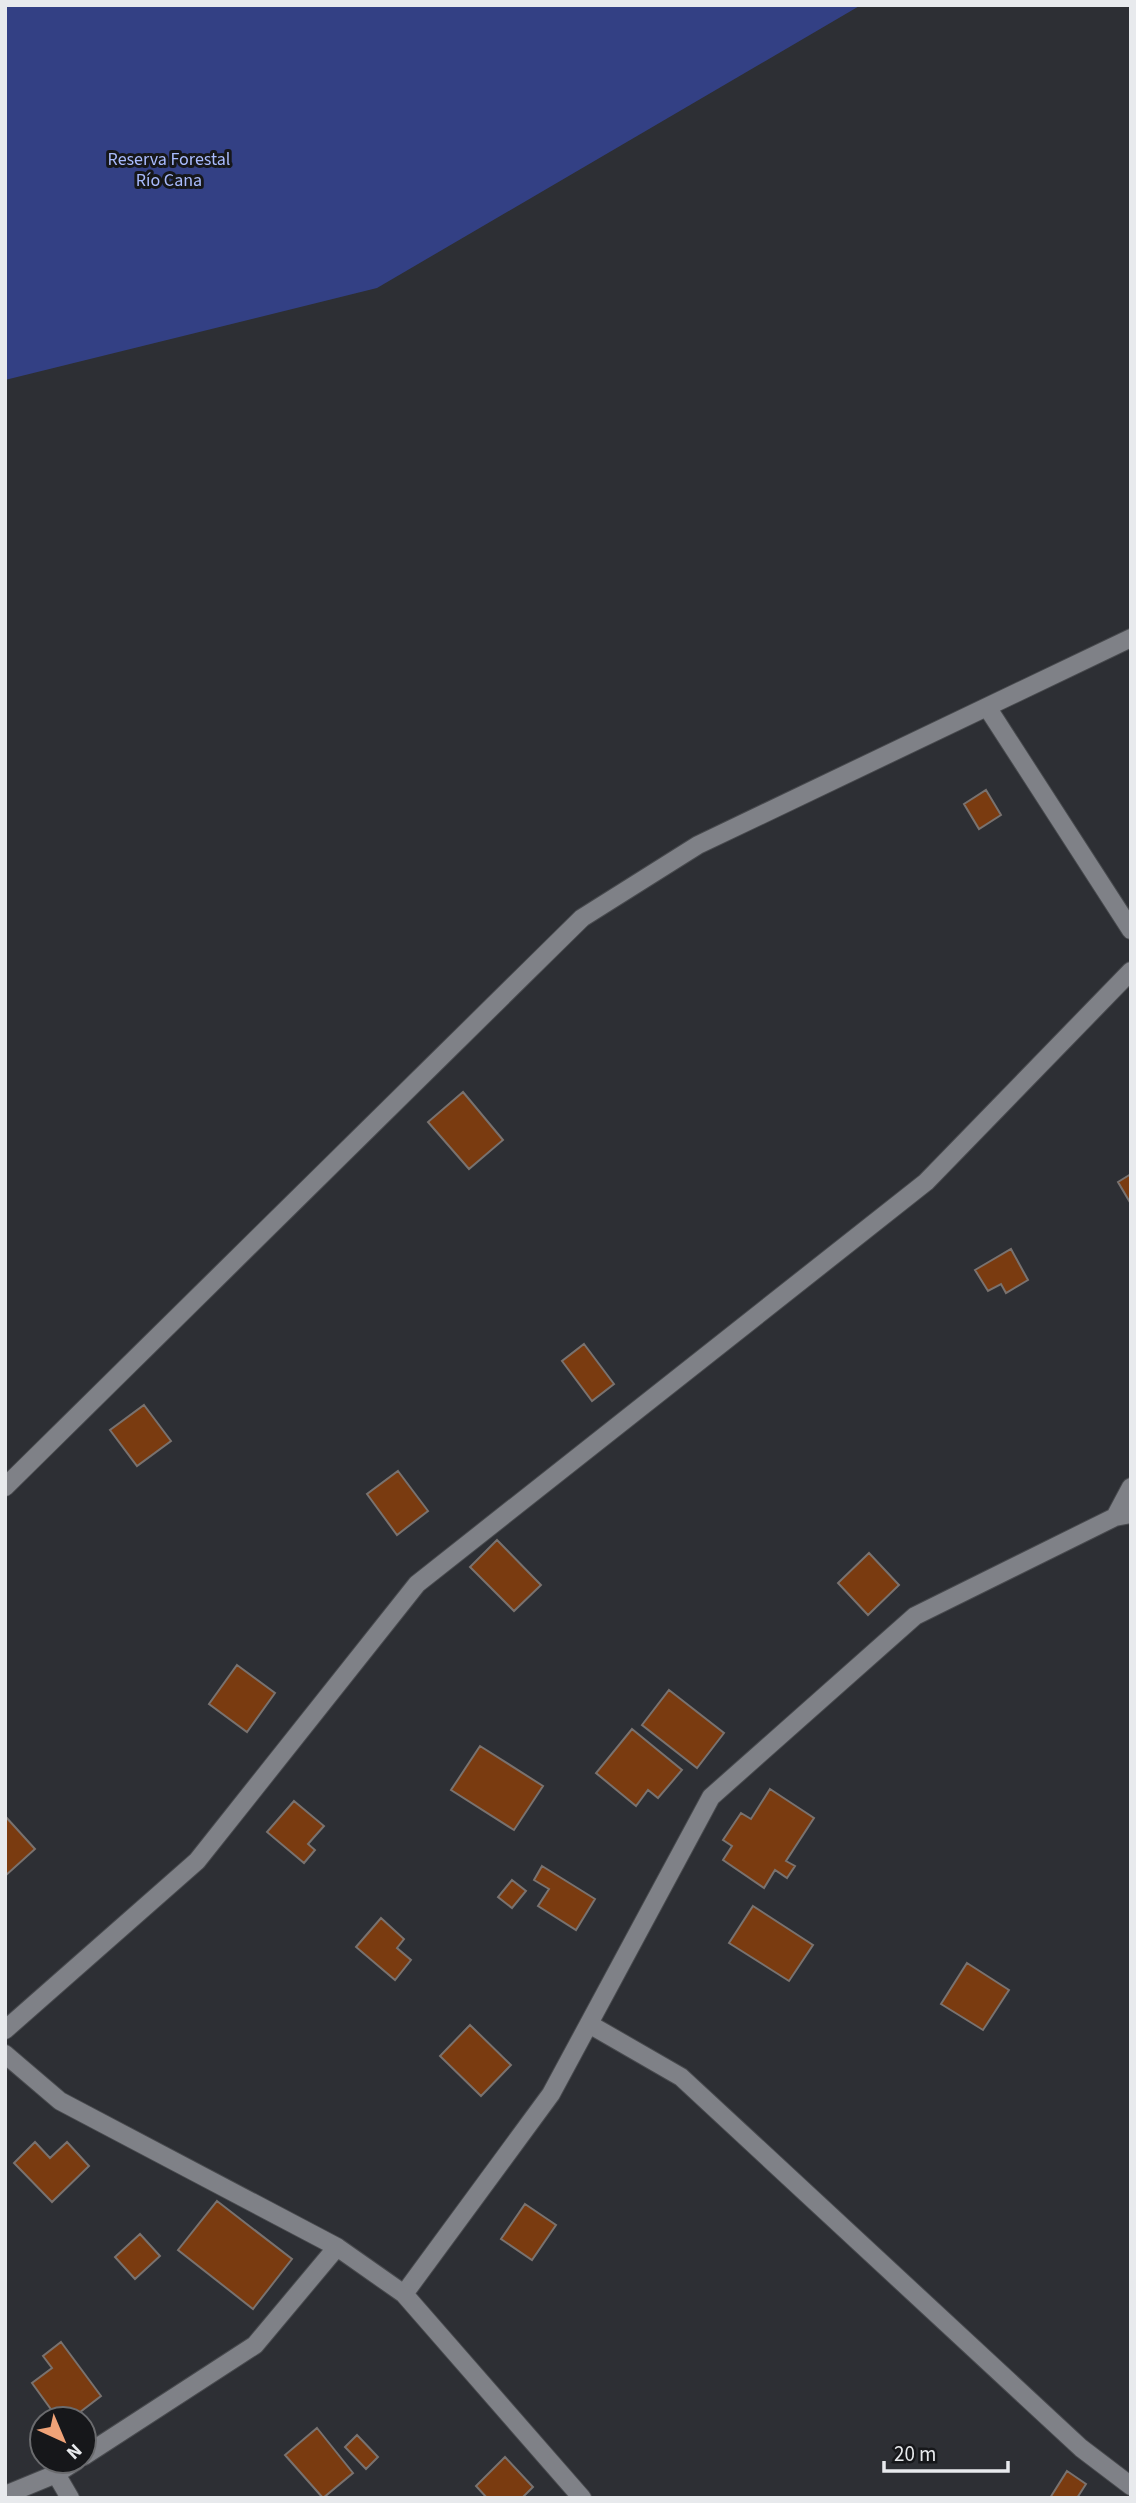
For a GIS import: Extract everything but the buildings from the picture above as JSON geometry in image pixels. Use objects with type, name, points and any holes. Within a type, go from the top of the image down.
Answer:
[{"type":"street","points":[[5,1487],[582,918],[698,845],[1131,638]]},
{"type":"street","points":[[987,707],[1131,930]]},
{"type":"street","points":[[5,2030],[197,1861],[417,1584],[926,1182],[1131,971]]},
{"type":"street","points":[[404,2294],[551,2094],[711,1797],[915,1616],[1123,1515],[1131,1488]]},
{"type":"street","points":[[589,2024],[681,2077],[1082,2448],[1131,2486]]},
{"type":"street","points":[[5,2054],[60,2101],[337,2247],[404,2294],[582,2498]]},
{"type":"street","points":[[98,2447],[256,2345],[337,2247]]},
{"type":"street","points":[[5,2496],[53,2475]]},
{"type":"street","points":[[56,2475],[70,2498]]},
{"type":"green space","name":"Reserva Forestal Río Cana","points":[[5,5],[861,5],[377,288],[5,380]]}]
